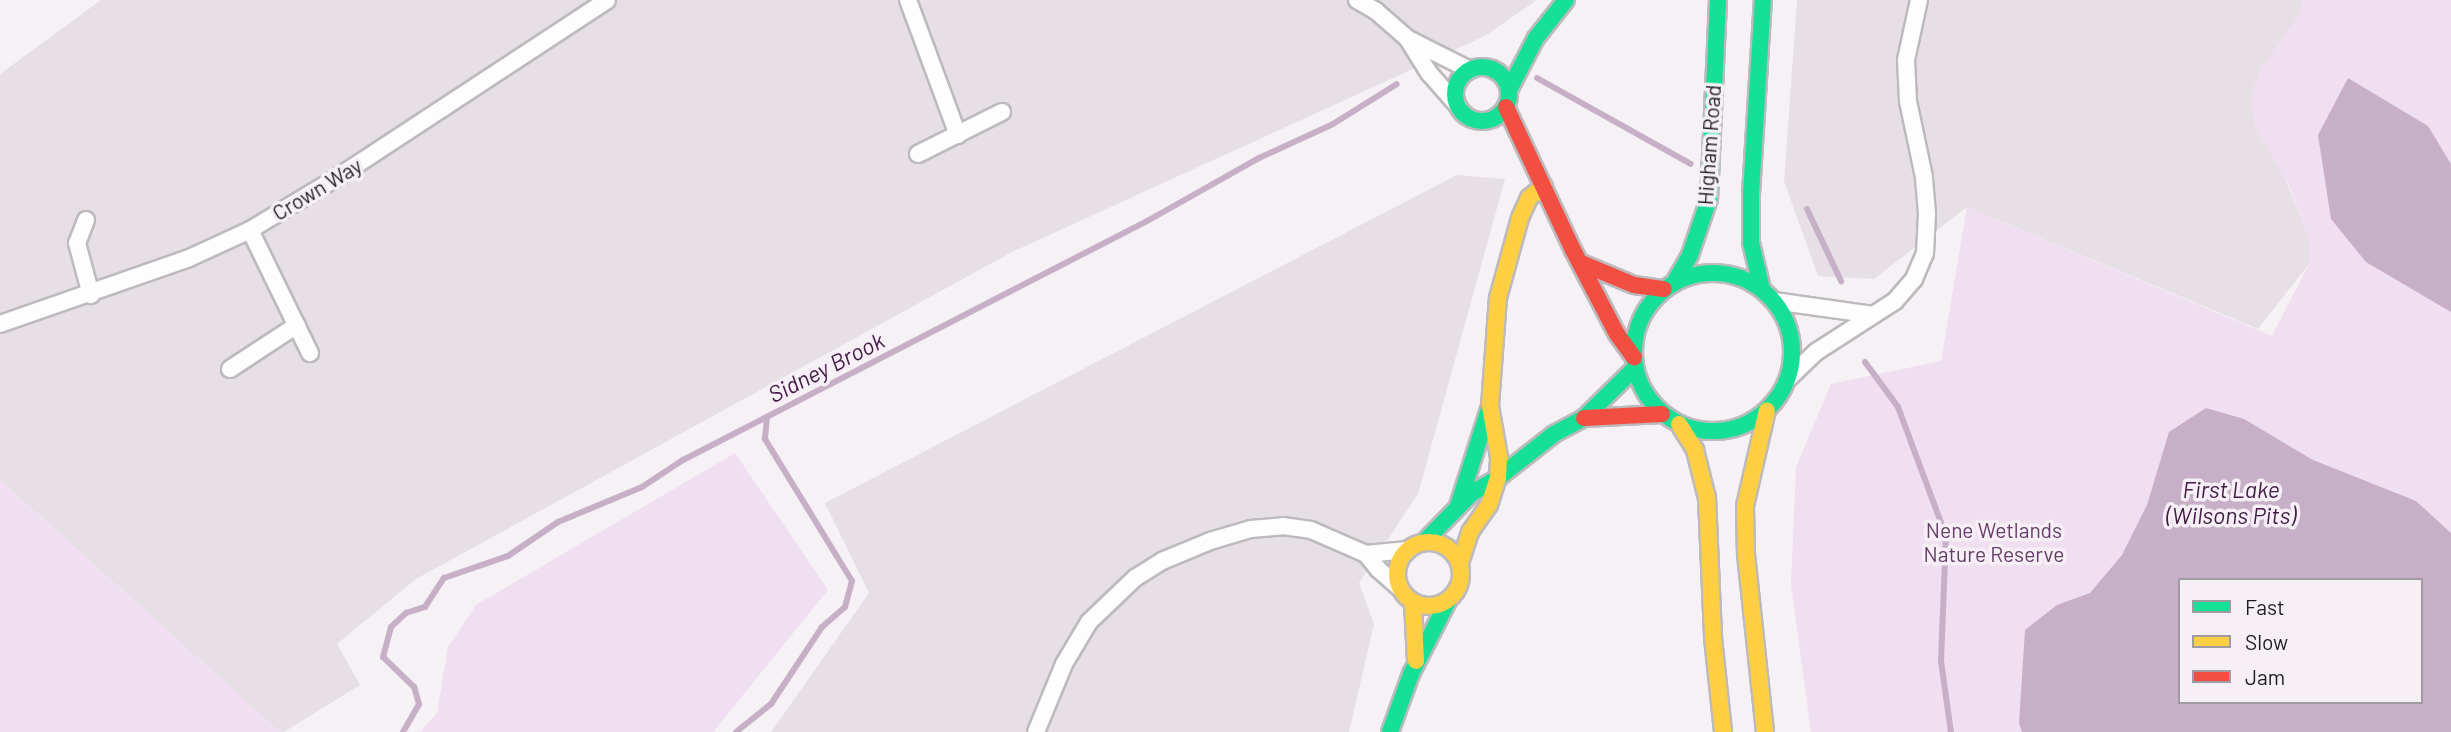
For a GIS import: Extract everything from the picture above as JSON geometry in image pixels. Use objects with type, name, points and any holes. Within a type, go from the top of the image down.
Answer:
[{"type":"main road","points":[[1486,121],[1502,114],[1509,90],[1536,38],[1566,0]]},
{"type":"main road","name":"Higham Road","points":[[1669,286],[1690,255],[1709,199],[1718,0]]},
{"type":"main road","points":[[1763,0],[1751,194],[1751,243],[1768,295],[1785,318],[1791,337],[1792,358],[1788,377],[1768,410],[1754,456],[1745,506],[1746,555],[1765,732]]},
{"type":"main road","points":[[1530,160],[1486,121],[1470,118],[1458,106],[1456,88],[1479,69],[1536,38]]},
{"type":"main road","points":[[1479,69],[1502,75],[1509,90]]},
{"type":"main road","points":[[1506,107],[1581,263],[1634,363],[1640,385],[1662,414],[1679,425],[1697,430],[1735,429],[1768,410]]},
{"type":"main road","points":[[1390,732],[1415,664],[1448,601],[1461,584],[1460,562],[1470,532],[1489,505],[1498,478],[1499,457],[1490,406],[1493,336],[1508,254],[1529,198],[1545,186]]},
{"type":"main road","points":[[1581,263],[1634,285],[1669,286]]},
{"type":"main road","points":[[1448,601],[1428,607],[1413,602],[1399,587],[1397,570],[1408,550],[1424,542],[1472,493],[1498,478],[1554,434],[1584,418],[1634,363],[1640,320],[1669,286],[1696,274],[1719,273],[1742,278],[1768,295]]},
{"type":"main road","points":[[1457,507],[1490,406]]},
{"type":"main road","points":[[1584,418],[1662,414]]},
{"type":"main road","points":[[1679,425],[1695,450],[1707,498],[1713,638],[1723,732]]},
{"type":"main road","points":[[1424,542],[1446,546],[1460,562]]},
{"type":"main road","points":[[1413,602],[1417,639],[1415,664]]},
{"type":"street","name":"Crown Way","points":[[0,324],[91,295],[187,259],[250,230],[341,176],[607,0]]},
{"type":"street","points":[[908,0],[958,135]]},
{"type":"street","points":[[1357,0],[1408,39],[1479,69]]},
{"type":"street","points":[[1788,377],[1816,352],[1845,337],[1873,314],[1895,301],[1914,279],[1925,253],[1927,213],[1924,177],[1908,101],[1906,60],[1919,0]]},
{"type":"street","points":[[1408,39],[1430,74],[1458,106]]},
{"type":"street","points":[[918,155],[1002,112]]},
{"type":"street","points":[[86,220],[77,243],[91,295]]},
{"type":"street","points":[[250,230],[310,352]]},
{"type":"street","points":[[1768,295],[1873,314]]},
{"type":"street","points":[[230,369],[297,325]]},
{"type":"street","points":[[1037,732],[1064,664],[1089,622],[1135,578],[1161,561],[1230,535],[1283,526],[1311,530],[1366,554],[1378,569],[1399,587]]},
{"type":"street","points":[[1366,554],[1408,550]]},
{"type":"shaded area","points":[[101,0],[1537,0],[1485,36],[1012,252],[416,579],[337,644],[360,685],[280,732],[0,480],[0,74]]},
{"type":"shaded area","points":[[1797,0],[2303,0],[2286,181],[2309,237],[2309,264],[2258,329],[1967,207],[1874,279],[1818,276],[1784,181]]},
{"type":"shaded area","points":[[1457,175],[1505,179],[1418,494],[1359,583],[1374,624],[1349,732],[771,732],[869,593],[825,503]]},
{"type":"green space","name":"Nene Wetlands Nature Reserve","points":[[2303,0],[2451,0],[2451,732],[1811,732],[1791,585],[1796,467],[1831,384],[1941,361],[1967,207],[2272,336],[2309,264],[2309,237],[2287,181],[2256,129],[2252,111],[2253,89],[2262,68],[2300,13]]},
{"type":"green space","points":[[735,453],[828,590],[713,732],[420,732],[437,713],[448,647],[476,605]]},
{"type":"green space","points":[[0,480],[219,677],[280,732],[0,732]]},
{"type":"water","points":[[2348,78],[2428,126],[2451,164],[2451,312],[2366,262],[2331,219],[2318,135]]},
{"type":"water","name":"First Lake (Wilsons Pits)","points":[[2206,408],[2244,419],[2313,460],[2416,501],[2451,533],[2451,732],[2022,732],[2019,723],[2025,630],[2057,605],[2090,593],[2122,555],[2147,505],[2169,432]]},
{"type":"waterway","points":[[1537,78],[1691,164]]},
{"type":"waterway","name":"Sidney Brook","points":[[403,732],[419,704],[414,687],[383,657],[391,627],[406,613],[425,607],[444,578],[508,556],[558,522],[642,487],[683,460],[1149,220],[1259,158],[1333,124],[1397,84]]},
{"type":"waterway","points":[[1807,209],[1841,281]]},
{"type":"waterway","points":[[1865,362],[1898,407],[1946,536],[1941,661],[1951,732]]},
{"type":"waterway","points":[[736,732],[771,704],[822,627],[845,607],[852,581],[765,439],[767,417]]},
{"type":"traffic: fast","points":[[1509,90],[1536,38],[1566,0]]},
{"type":"traffic: fast","points":[[1674,283],[1690,255],[1709,199],[1718,0]]},
{"type":"traffic: fast","points":[[1762,289],[1751,243],[1751,194],[1763,0]]},
{"type":"traffic: fast","points":[[1482,67],[1501,75],[1509,94],[1501,113],[1482,121],[1463,113],[1455,94],[1463,75],[1482,67]]},
{"type":"traffic: fast","points":[[1713,273],[1743,279],[1769,296],[1786,322],[1792,352],[1786,382],[1769,408],[1743,425],[1713,431],[1683,425],[1657,408],[1640,382],[1634,352],[1640,322],[1657,296],[1683,279],[1713,273]]},
{"type":"traffic: fast","points":[[1424,542],[1472,493],[1498,478],[1554,434],[1584,418],[1635,368]]},
{"type":"traffic: fast","points":[[1458,506],[1489,409]]},
{"type":"traffic: fast","points":[[1390,732],[1411,674],[1448,601]]},
{"type":"traffic: slow","points":[[1460,563],[1470,532],[1489,505],[1498,478],[1499,457],[1490,406],[1498,298],[1520,218],[1529,198],[1544,186]]},
{"type":"traffic: slow","points":[[1765,732],[1746,555],[1745,506],[1767,410]]},
{"type":"traffic: slow","points":[[1679,424],[1695,450],[1707,498],[1713,638],[1723,732]]},
{"type":"traffic: slow","points":[[1423,542],[1435,542],[1452,551],[1459,562],[1461,574],[1459,586],[1452,597],[1435,606],[1423,606],[1411,601],[1402,592],[1397,580],[1397,568],[1402,556],[1411,547],[1423,542]]},
{"type":"traffic: slow","points":[[1413,602],[1416,661]]},
{"type":"traffic: jam","points":[[1506,107],[1573,250],[1617,334],[1634,357]]},
{"type":"traffic: jam","points":[[1581,263],[1634,285],[1664,289]]},
{"type":"traffic: jam","points":[[1584,418],[1662,414]]}]
